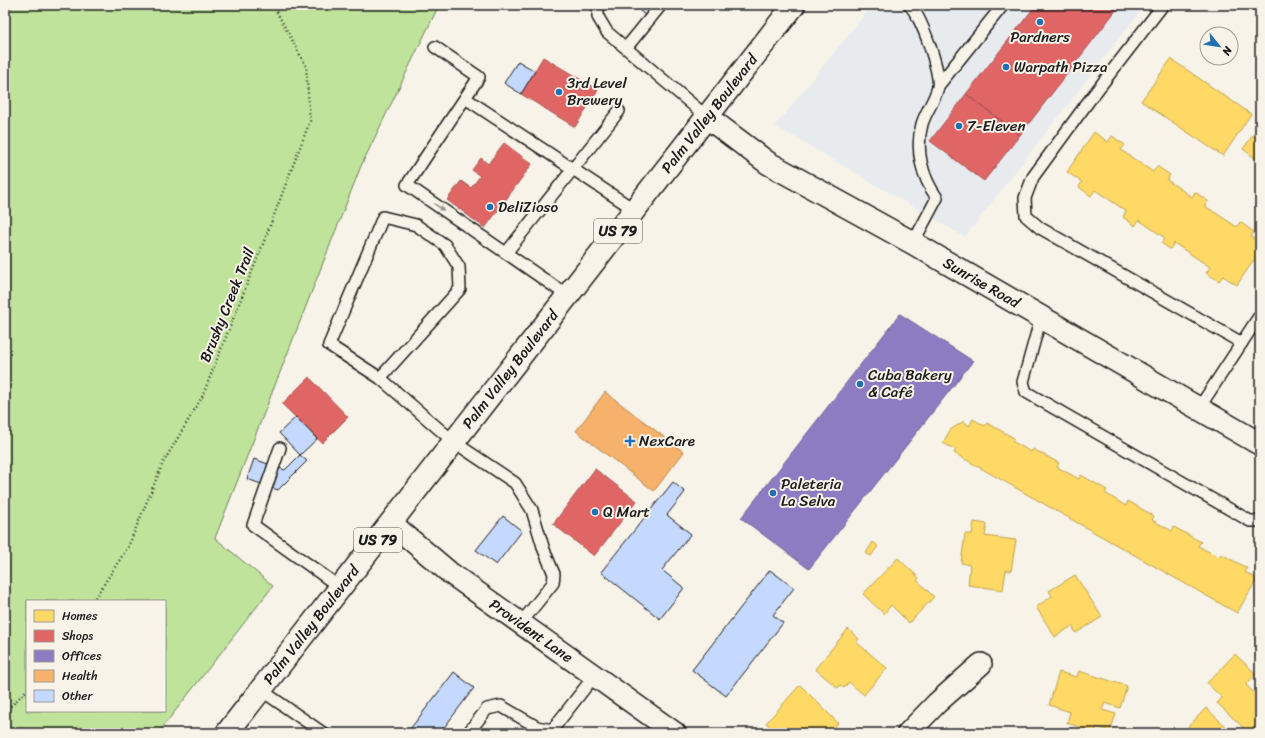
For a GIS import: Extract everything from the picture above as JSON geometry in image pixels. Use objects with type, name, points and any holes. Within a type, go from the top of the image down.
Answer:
[{"type":"main road","name":"Palm Valley Boulevard","points":[[227,733],[794,5]]},
{"type":"main road","name":"Sunrise Road","points":[[707,117],[768,163],[913,243],[1260,444]]},
{"type":"street","name":"Provident Lane","points":[[391,523],[450,573],[675,733]]},
{"type":"street","points":[[908,733],[937,703],[981,664]]},
{"type":"lane","points":[[598,5],[598,17],[607,32],[707,117]]},
{"type":"lane","points":[[626,48],[660,5]]},
{"type":"lane","points":[[913,243],[937,198],[928,186],[918,150],[922,124],[938,86],[1003,5]]},
{"type":"lane","points":[[1163,5],[1088,102],[1033,177],[1025,198],[1026,216],[1040,228],[1242,343]]},
{"type":"lane","points":[[912,6],[923,24],[932,55],[938,86]]},
{"type":"lane","points":[[435,47],[479,77],[406,185],[568,296]]},
{"type":"lane","points":[[465,98],[635,210]]},
{"type":"lane","points":[[506,253],[619,111]]},
{"type":"lane","points":[[380,378],[460,289],[459,267],[445,245],[416,225],[383,217],[329,346],[380,378],[454,442],[515,484],[532,510],[544,550],[554,574],[553,583],[521,623]]},
{"type":"lane","points":[[1199,408],[1260,315]]},
{"type":"lane","points":[[1041,317],[1023,382],[1026,392],[1250,521],[1260,521]]},
{"type":"lane","points":[[280,448],[253,525],[341,588]]},
{"type":"lane","points":[[468,733],[487,709],[501,706],[537,727],[552,730],[595,675]]},
{"type":"lane","points":[[261,690],[323,733]]},
{"type":"path","name":"Brushy Creek Trail","points":[[94,600],[128,547],[163,462],[202,397],[263,244],[310,120],[306,66],[273,5]]},
{"type":"path","points":[[5,712],[26,691]]},
{"type":"shaded area","points":[[872,5],[1145,5],[965,237],[775,126]]},
{"type":"green space","points":[[5,5],[439,5],[361,166],[215,538],[273,586],[158,733],[5,733]]},
{"type":"building: Homes","points":[[1171,59],[1251,114],[1223,156],[1141,101]]},
{"type":"building: Homes","points":[[1260,125],[1260,162],[1243,149]]},
{"type":"building: Homes","points":[[1094,132],[1108,142],[1112,136],[1125,145],[1121,150],[1153,172],[1157,166],[1170,175],[1167,180],[1192,197],[1195,192],[1208,201],[1205,206],[1237,227],[1240,222],[1254,232],[1251,237],[1260,243],[1260,251],[1237,285],[1223,276],[1219,281],[1206,273],[1210,267],[1174,243],[1170,249],[1161,243],[1165,238],[1139,220],[1135,226],[1123,217],[1126,211],[1095,190],[1091,196],[1079,187],[1082,182],[1067,172]]},
{"type":"building: Homes","points":[[973,419],[985,426],[987,423],[1014,438],[1012,441],[1031,452],[1033,449],[1059,463],[1057,467],[1079,479],[1081,475],[1107,490],[1105,493],[1126,506],[1128,501],[1154,516],[1152,520],[1172,531],[1174,527],[1201,542],[1198,546],[1219,557],[1221,554],[1247,568],[1245,572],[1257,579],[1237,613],[954,453],[956,450],[943,443],[950,430],[964,421],[969,426]]},
{"type":"building: Homes","points":[[974,522],[987,524],[985,536],[1016,540],[1011,571],[1006,570],[1003,590],[968,585],[970,565],[961,563],[965,534],[972,534]]},
{"type":"building: Homes","points":[[873,542],[878,546],[871,556],[866,553]]},
{"type":"building: Homes","points":[[898,558],[919,578],[917,580],[934,597],[909,623],[891,605],[884,614],[863,594]]},
{"type":"building: Homes","points":[[1075,575],[1102,617],[1076,633],[1072,626],[1055,637],[1036,607],[1052,596],[1049,591]]},
{"type":"building: Homes","points":[[848,629],[859,639],[856,642],[887,668],[864,695],[849,682],[844,688],[840,685],[838,688],[815,669]]},
{"type":"building: Homes","points":[[1260,633],[1260,645],[1254,639]]},
{"type":"building: Homes","points":[[1235,654],[1256,674],[1246,685],[1260,698],[1260,733],[1249,733],[1217,703],[1222,698],[1207,683]]},
{"type":"building: Homes","points":[[1079,671],[1127,686],[1120,708],[1105,703],[1102,710],[1116,714],[1110,731],[1097,727],[1095,732],[1067,723],[1070,712],[1049,705],[1059,672],[1077,677]]},
{"type":"building: Homes","points":[[800,685],[838,723],[829,733],[777,733],[766,723]]},
{"type":"building: Homes","points":[[1206,708],[1233,733],[1182,733]]},
{"type":"building: Shops","points":[[1036,5],[1120,5],[1020,135],[966,94]]},
{"type":"building: Shops","name":"3rd Level Brewery","points":[[543,57],[598,90],[575,127],[521,94]]},
{"type":"building: Shops","points":[[966,94],[1020,135],[984,181],[930,141]]},
{"type":"building: Shops","points":[[504,143],[532,164],[485,228],[447,200],[461,181],[471,188],[480,176],[472,170],[481,158],[488,164]]},
{"type":"building: Shops","points":[[309,377],[348,417],[322,443],[282,404]]},
{"type":"building: Shops","name":"Q Mart","points":[[595,469],[637,501],[594,556],[553,524]]},
{"type":"building: Offices","points":[[900,314],[973,361],[809,569],[741,518]]},
{"type":"building: Health","name":"NexCare","points":[[605,392],[684,452],[654,491],[576,431]]},
{"type":"building: Other","points":[[633,5],[655,5],[646,16]]},
{"type":"building: Other","points":[[518,61],[535,71],[521,94],[504,83]]},
{"type":"building: Other","points":[[296,417],[317,439],[300,455],[279,433]]},
{"type":"building: Other","points":[[300,455],[307,461],[278,490],[247,479],[254,459],[285,470]]},
{"type":"building: Other","points":[[673,482],[685,492],[667,515],[691,534],[662,570],[684,588],[660,619],[601,572]]},
{"type":"building: Other","points":[[503,516],[522,531],[496,565],[476,550]]},
{"type":"building: Other","points":[[770,570],[794,588],[773,615],[783,623],[726,696],[692,670]]},
{"type":"building: Other","points":[[454,672],[474,688],[440,733],[407,733]]},
{"type":"place","name":"Pardners","points":[[1040,22]]},
{"type":"place","name":"Warpath Pizza","points":[[1006,67]]},
{"type":"place","name":"3rd Level Brewery","points":[[559,92]]},
{"type":"place","name":"7-Eleven","points":[[959,126]]},
{"type":"place","name":"DeliZioso","points":[[490,207]]},
{"type":"place","name":"Cuba Bakery & Café","points":[[860,384]]},
{"type":"place","name":"NexCare","points":[[630,441]]},
{"type":"place","name":"Paleteria La Selva","points":[[773,493]]},
{"type":"place","name":"Q Mart","points":[[595,512]]}]
